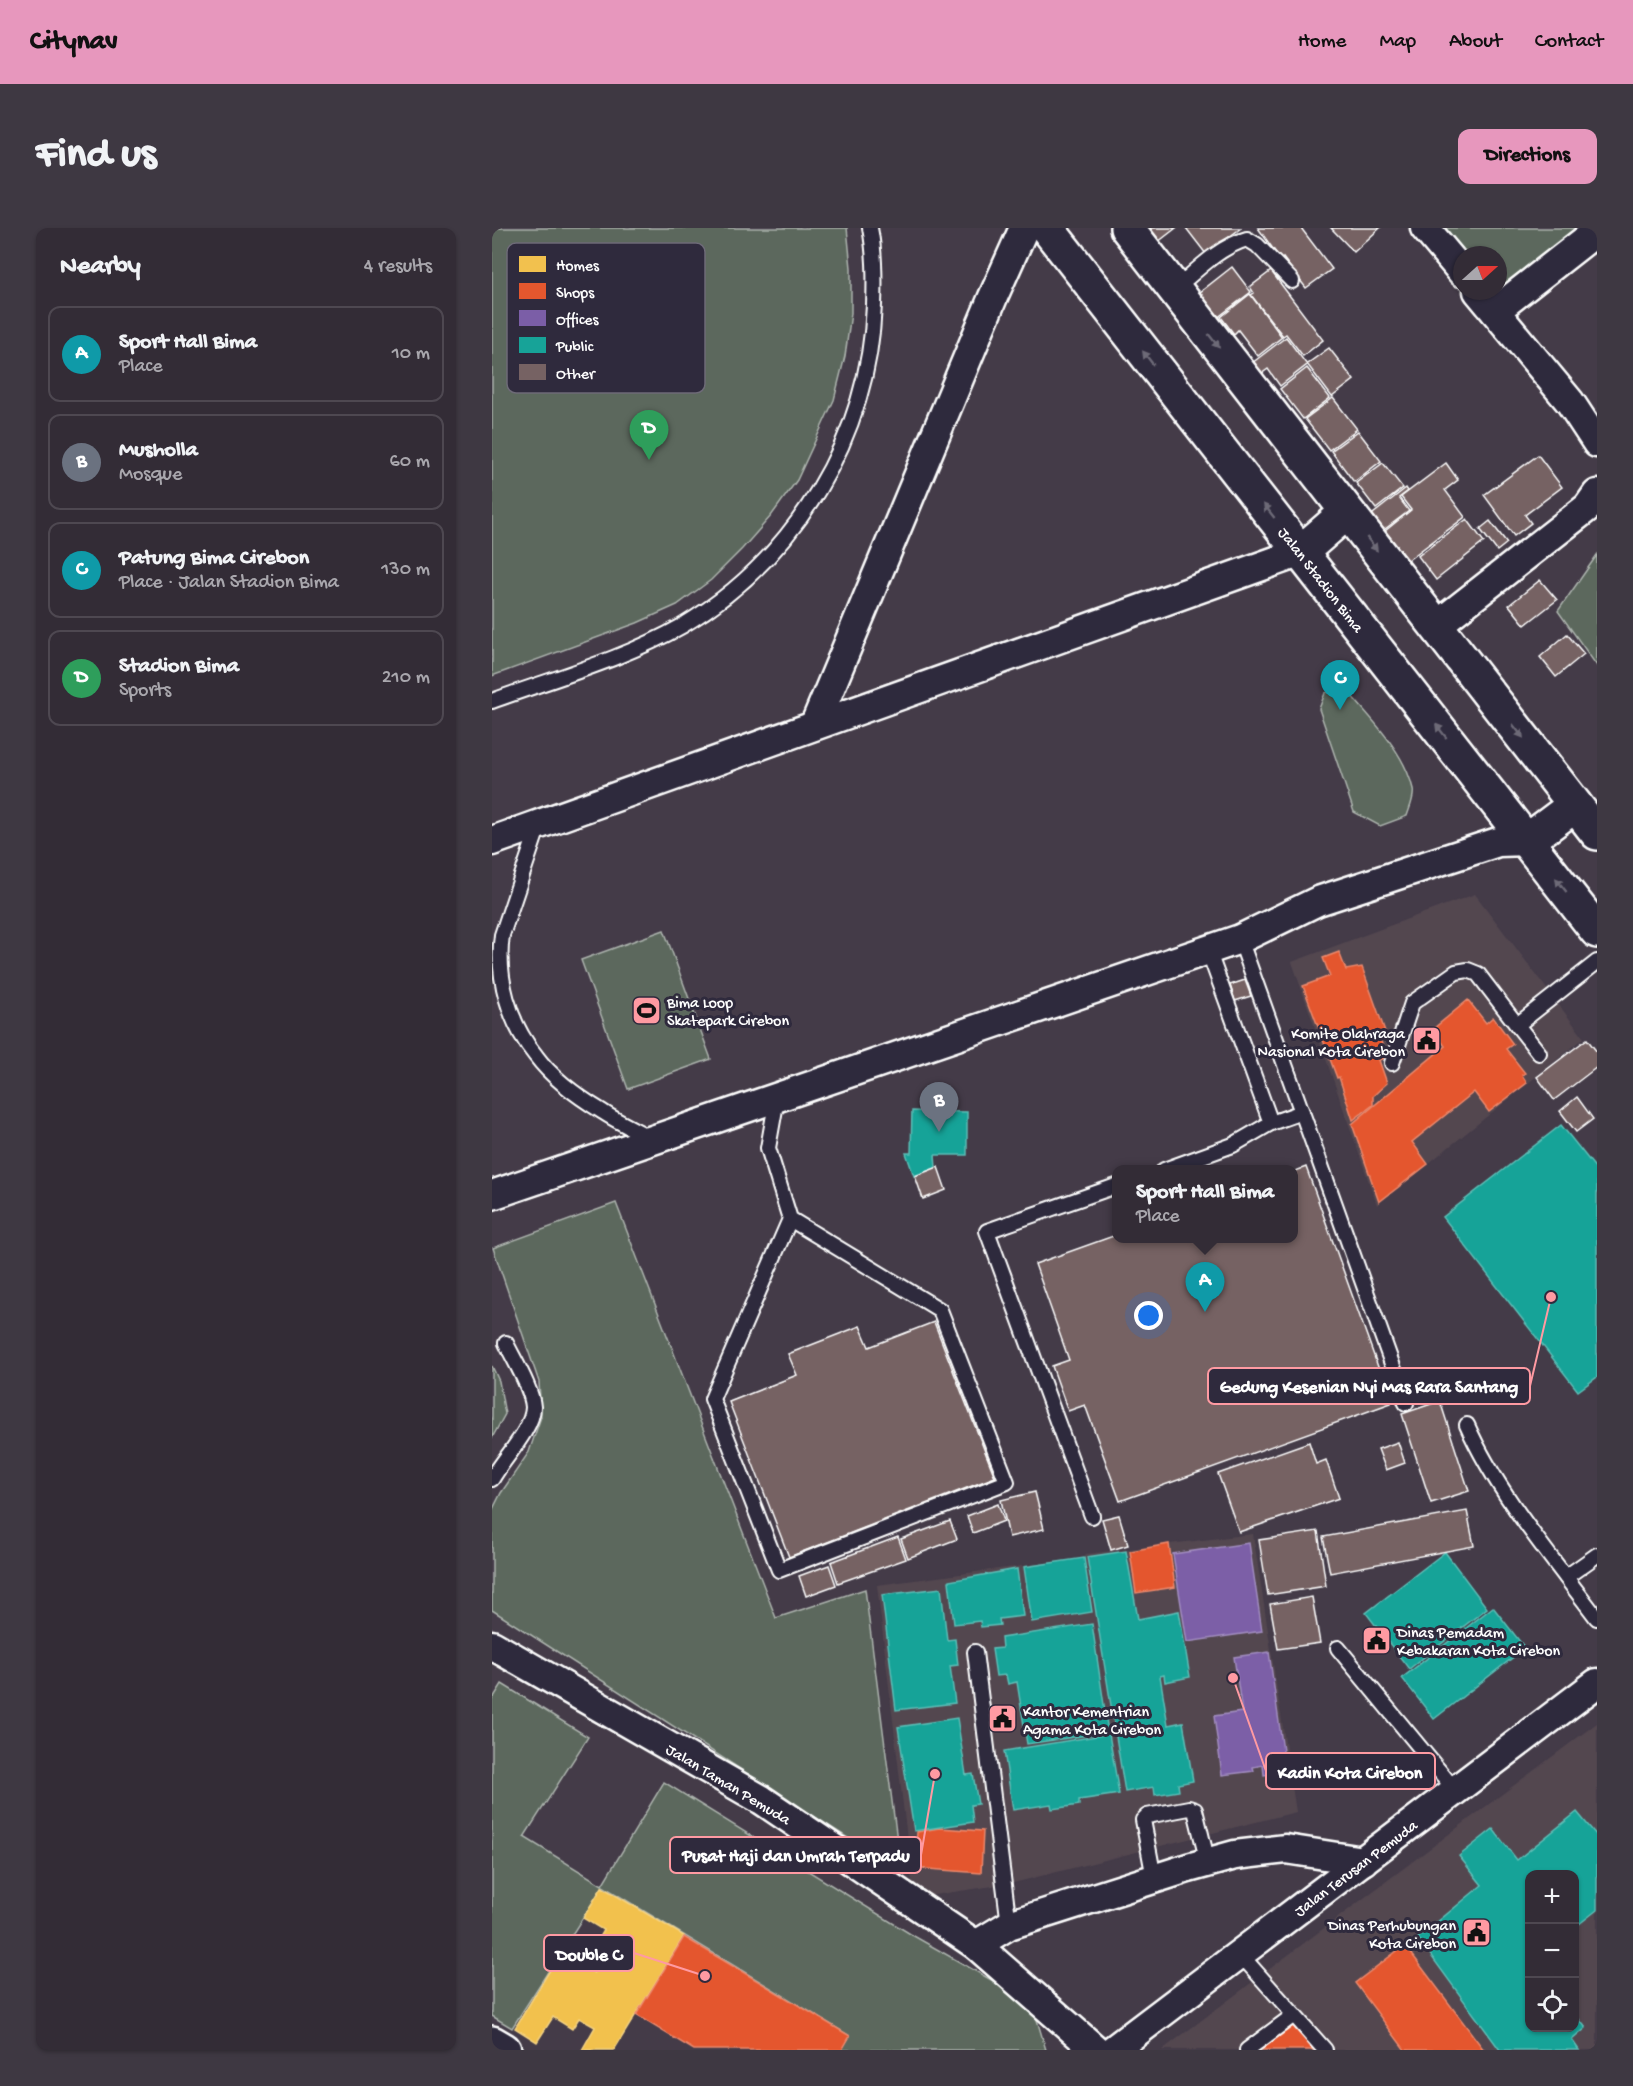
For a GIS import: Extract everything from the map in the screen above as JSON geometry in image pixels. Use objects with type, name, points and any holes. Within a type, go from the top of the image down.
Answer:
[{"type":"street","points":[[815,724],[1024,228]]},
{"type":"street","name":"Jalan Stadion Bima","points":[[1047,228],[1597,931]]},
{"type":"street","points":[[1127,228],[1597,833]]},
{"type":"street","points":[[1425,228],[1453,261]]},
{"type":"street","points":[[1597,231],[1486,301],[1570,402],[1597,443]]},
{"type":"street","points":[[1436,626],[1588,507],[1597,494]]},
{"type":"street","points":[[492,840],[1301,552],[1347,512]]},
{"type":"street","points":[[492,1195],[1240,939],[1318,901],[1498,842],[1527,841],[1575,805]]},
{"type":"street","name":"Jalan Taman Pemuda","points":[[492,1645],[762,1800],[976,1945],[1096,2050]]},
{"type":"street","name":"Jalan Terusan Pemuda","points":[[1113,2050],[1455,1790],[1593,1695]]},
{"type":"street","points":[[976,1945],[1009,1925],[1154,1878],[1235,1855],[1286,1849],[1363,1861]]},
{"type":"street","points":[[492,2043],[504,2050]]},
{"type":"lane","points":[[492,701],[643,646],[681,626],[732,592],[764,562],[793,528],[818,492],[839,452],[855,410],[867,367],[873,323],[875,278],[870,228]]},
{"type":"lane","points":[[1175,290],[1209,260],[1235,243],[1247,239],[1257,245],[1292,281]]},
{"type":"lane","points":[[539,823],[502,935],[499,951],[505,998],[518,1029],[536,1057],[580,1096],[604,1113],[654,1140]]},
{"type":"lane","points":[[1240,939],[1407,1403]]},
{"type":"lane","points":[[1208,950],[1271,1123]]},
{"type":"lane","points":[[1516,1025],[1597,962]]},
{"type":"lane","points":[[1392,1063],[1412,1004],[1456,972],[1468,970],[1478,974],[1539,1053]]},
{"type":"lane","points":[[777,1098],[768,1148],[790,1219],[712,1399],[778,1570],[1007,1482],[940,1310],[790,1219]]},
{"type":"lane","points":[[1178,1165],[1233,1145],[1271,1123],[1302,1112]]},
{"type":"lane","points":[[1092,1516],[987,1231],[1112,1187]]},
{"type":"lane","points":[[492,1479],[529,1423],[533,1407],[528,1388],[506,1343]]},
{"type":"lane","points":[[1467,1425],[1479,1453],[1526,1522],[1597,1618]]},
{"type":"lane","points":[[1566,1577],[1597,1555]]},
{"type":"lane","points":[[1338,1648],[1455,1790]]},
{"type":"lane","points":[[975,1652],[1009,1925]]},
{"type":"lane","points":[[1154,1878],[1143,1820],[1147,1816],[1189,1808],[1196,1810],[1208,1863]]},
{"type":"lane","points":[[1240,1954],[1325,2050]]},
{"type":"lane","points":[[1247,2050],[1294,2015]]},
{"type":"shaded area","points":[[1475,894],[1584,1038],[1377,1205],[1292,962]]},
{"type":"shaded area","points":[[1253,1534],[1296,1812],[1013,1883],[914,1898],[877,1585],[1083,1558],[1086,1554]]},
{"type":"shaded area","points":[[1597,1723],[1597,2050],[1162,2050]]},
{"type":"green space","points":[[492,228],[847,228],[851,268],[851,313],[845,356],[834,400],[797,480],[771,516],[711,580],[677,605],[637,623],[492,676]]},
{"type":"green space","points":[[1442,228],[1587,228],[1507,285],[1507,246],[1457,246]]},
{"type":"green space","points":[[1597,555],[1597,666],[1558,611]]},
{"type":"green space","points":[[1344,687],[1394,747],[1413,789],[1413,799],[1407,816],[1380,826],[1354,812],[1319,709],[1325,693]]},
{"type":"green space","name":"Bima Loop Skatepark Cirebon","points":[[664,930],[711,1059],[628,1089],[581,960]]},
{"type":"green space","points":[[616,1203],[776,1618],[865,1589],[901,1872],[492,1610],[492,1511],[501,1493],[529,1452],[541,1417],[539,1382],[493,1248]]},
{"type":"green space","points":[[492,1366],[499,1381],[505,1414],[492,1438]]},
{"type":"green space","points":[[502,1684],[588,1737],[524,1837],[602,1885],[664,1782],[912,1935],[1032,2003],[1046,2050],[841,2050],[850,2036],[603,1886],[512,2028],[492,2016],[492,1700]]},
{"type":"building: Homes","points":[[602,1887],[684,1936],[614,2050],[582,2050],[595,2027],[579,2018],[572,2029],[553,2017],[537,2042],[515,2028],[562,1950],[585,1964],[584,1967],[594,1973],[603,1958],[608,1961],[611,1956],[594,1946],[603,1930],[583,1918]]},
{"type":"building: Shops","points":[[1339,952],[1346,970],[1362,967],[1387,1037],[1380,1039],[1387,1057],[1379,1060],[1387,1083],[1373,1096],[1373,1105],[1353,1120],[1339,1077],[1337,1078],[1303,986],[1330,976],[1323,958]]},
{"type":"building: Shops","points":[[1468,1000],[1486,1023],[1493,1017],[1513,1044],[1506,1049],[1525,1073],[1522,1075],[1527,1083],[1489,1112],[1474,1092],[1412,1142],[1428,1164],[1379,1202],[1352,1124],[1445,1046],[1433,1029]]},
{"type":"building: Shops","points":[[1169,1544],[1175,1587],[1136,1593],[1130,1551]]},
{"type":"building: Shops","points":[[939,1828],[983,1831],[981,1873],[915,1868],[917,1832]]},
{"type":"building: Shops","points":[[684,1937],[850,2036],[842,2050],[694,2050],[636,2015]]},
{"type":"building: Shops","points":[[1405,1945],[1484,2050],[1405,2050],[1355,1983]]},
{"type":"building: Shops","points":[[1293,2025],[1313,2050],[1261,2050]]},
{"type":"building: Offices","points":[[1249,1543],[1262,1631],[1187,1642],[1173,1554]]},
{"type":"building: Offices","points":[[1269,1652],[1286,1772],[1264,1775],[1263,1765],[1253,1767],[1254,1771],[1222,1775],[1214,1716],[1242,1712],[1234,1657]]},
{"type":"building: Public","points":[[912,1111],[967,1112],[967,1155],[935,1155],[936,1168],[914,1176],[906,1153],[911,1153]]},
{"type":"building: Public","points":[[1561,1125],[1597,1170],[1597,1377],[1578,1391],[1443,1217]]},
{"type":"building: Public","points":[[1126,1551],[1138,1619],[1179,1611],[1190,1677],[1165,1682],[1164,1675],[1160,1676],[1168,1725],[1183,1722],[1193,1781],[1178,1784],[1179,1791],[1155,1795],[1154,1787],[1125,1792],[1087,1557]]},
{"type":"building: Public","points":[[1445,1552],[1487,1608],[1409,1669],[1366,1613]]},
{"type":"building: Public","points":[[1084,1558],[1092,1612],[1032,1622],[1024,1567]]},
{"type":"building: Public","points":[[1017,1569],[1023,1616],[999,1619],[1000,1625],[981,1627],[980,1621],[954,1624],[949,1581]]},
{"type":"building: Public","points":[[941,1588],[947,1640],[955,1639],[958,1665],[950,1666],[955,1703],[896,1710],[882,1595]]},
{"type":"building: Public","points":[[1493,1607],[1525,1648],[1434,1719],[1402,1678]]},
{"type":"building: Public","points":[[1092,1624],[1108,1732],[1027,1744],[1017,1682],[1008,1684],[1006,1675],[996,1676],[992,1649],[1002,1648],[1001,1638]]},
{"type":"building: Public","points":[[957,1718],[966,1775],[973,1774],[978,1804],[971,1805],[973,1822],[914,1831],[898,1727]]},
{"type":"building: Public","points":[[1109,1734],[1119,1794],[1079,1800],[1079,1805],[1052,1809],[1051,1804],[1013,1810],[1004,1751]]},
{"type":"building: Public","name":"Dinas Perhubungan Kota Cirebon","points":[[1577,1812],[1597,1836],[1597,1910],[1579,1924],[1579,1870],[1525,1870],[1525,2032],[1579,2032],[1579,2019],[1586,2028],[1572,2040],[1579,2050],[1500,2050],[1418,1938],[1482,1885],[1459,1856],[1493,1829],[1517,1860]]},
{"type":"building: Other","points":[[1147,228],[1176,228],[1158,242]]},
{"type":"building: Other","points":[[1186,228],[1241,228],[1206,254]]},
{"type":"building: Other","points":[[1258,228],[1301,228],[1332,269],[1306,288],[1283,258],[1281,260]]},
{"type":"building: Other","points":[[1331,228],[1380,228],[1354,252]]},
{"type":"building: Other","points":[[1232,267],[1251,292],[1217,318],[1199,293]]},
{"type":"building: Other","points":[[1271,271],[1323,340],[1303,356],[1286,334],[1283,336],[1251,295],[1254,293],[1250,287]]},
{"type":"building: Other","points":[[1250,294],[1282,337],[1258,356],[1238,330],[1234,334],[1221,317]]},
{"type":"building: Other","points":[[1286,337],[1307,365],[1280,386],[1268,369],[1261,374],[1252,363]]},
{"type":"building: Other","points":[[1329,348],[1354,380],[1332,397],[1307,364]]},
{"type":"building: Other","points":[[1307,368],[1330,398],[1303,419],[1280,389]]},
{"type":"building: Other","points":[[1333,398],[1357,429],[1329,450],[1305,419]]},
{"type":"building: Other","points":[[1358,431],[1381,461],[1354,482],[1331,451]]},
{"type":"building: Other","points":[[1538,455],[1562,487],[1525,515],[1531,523],[1514,536],[1484,495]]},
{"type":"building: Other","points":[[1383,463],[1403,488],[1376,509],[1356,483]]},
{"type":"building: Other","points":[[1446,463],[1458,480],[1445,490],[1465,517],[1408,560],[1385,531],[1411,510],[1401,497]]},
{"type":"building: Other","points":[[1406,488],[1408,491],[1399,498],[1409,511],[1381,532],[1369,517]]},
{"type":"building: Other","points":[[1467,519],[1484,542],[1436,580],[1418,556]]},
{"type":"building: Other","points":[[1490,521],[1507,543],[1497,551],[1480,529]]},
{"type":"building: Other","points":[[1540,580],[1557,600],[1525,625],[1509,605]]},
{"type":"building: Other","points":[[1567,634],[1584,654],[1556,677],[1540,657]]},
{"type":"building: Other","points":[[1245,980],[1251,996],[1235,1001],[1230,985]]},
{"type":"building: Other","points":[[1587,1039],[1597,1052],[1597,1067],[1554,1100],[1537,1077]]},
{"type":"building: Other","points":[[1577,1097],[1593,1119],[1576,1132],[1560,1111]]},
{"type":"building: Other","points":[[938,1167],[946,1190],[923,1199],[915,1176]]},
{"type":"building: Other","points":[[1306,1167],[1391,1403],[1120,1501],[1085,1405],[1068,1411],[1052,1366],[1069,1360],[1035,1264],[1112,1236],[1112,1243],[1298,1243],[1298,1170]]},
{"type":"building: Other","points":[[934,1322],[995,1477],[789,1557],[729,1402],[797,1375],[788,1354],[860,1326],[869,1347]]},
{"type":"building: Other","points":[[1440,1401],[1469,1491],[1431,1503],[1402,1414]]},
{"type":"building: Other","points":[[1309,1442],[1316,1464],[1326,1460],[1339,1498],[1239,1532],[1218,1474]]},
{"type":"building: Other","points":[[1398,1442],[1405,1463],[1386,1470],[1378,1449]]},
{"type":"building: Other","points":[[1035,1492],[1044,1529],[1009,1537],[1001,1500]]},
{"type":"building: Other","points":[[998,1504],[1004,1521],[973,1533],[967,1516]]},
{"type":"building: Other","points":[[1467,1511],[1474,1546],[1330,1573],[1323,1537]]},
{"type":"building: Other","points":[[1119,1515],[1128,1545],[1111,1550],[1102,1519]]},
{"type":"building: Other","points":[[950,1521],[957,1539],[908,1558],[901,1539]]},
{"type":"building: Other","points":[[1318,1531],[1326,1586],[1268,1595],[1259,1540]]},
{"type":"building: Other","points":[[898,1537],[906,1559],[838,1583],[831,1562]]},
{"type":"building: Other","points":[[829,1565],[836,1585],[806,1596],[799,1576]]},
{"type":"building: Other","points":[[1312,1597],[1320,1643],[1278,1649],[1270,1604]]},
{"type":"place","name":"Stadion Bima","points":[[649,460]]},
{"type":"place","name":"Patung Bima Cirebon","points":[[1340,710]]},
{"type":"place","name":"Bima Loop Skatepark Cirebon","points":[[646,1010]]},
{"type":"place","name":"Komite Olahraga Nasional Kota Cirebon","points":[[1426,1041]]},
{"type":"place","name":"Musholla","points":[[939,1132]]},
{"type":"place","name":"Gedung Kesenian Nyi Mas Rara Santang","points":[[1551,1297]]},
{"type":"place","name":"Sport Hall Bima","points":[[1205,1312]]},
{"type":"place","name":"Dinas Pemadam Kebakaran Kota Cirebon","points":[[1376,1640]]},
{"type":"place","name":"Kadin Kota Cirebon","points":[[1233,1678]]},
{"type":"place","name":"Kantor Kementrian Agama Kota Cirebon","points":[[1002,1719]]},
{"type":"place","name":"Pusat Haji dan Umrah Terpadu","points":[[935,1774]]},
{"type":"place","name":"Dinas Perhubungan Kota Cirebon","points":[[1477,1933]]},
{"type":"place","name":"Double C","points":[[705,1976]]}]
